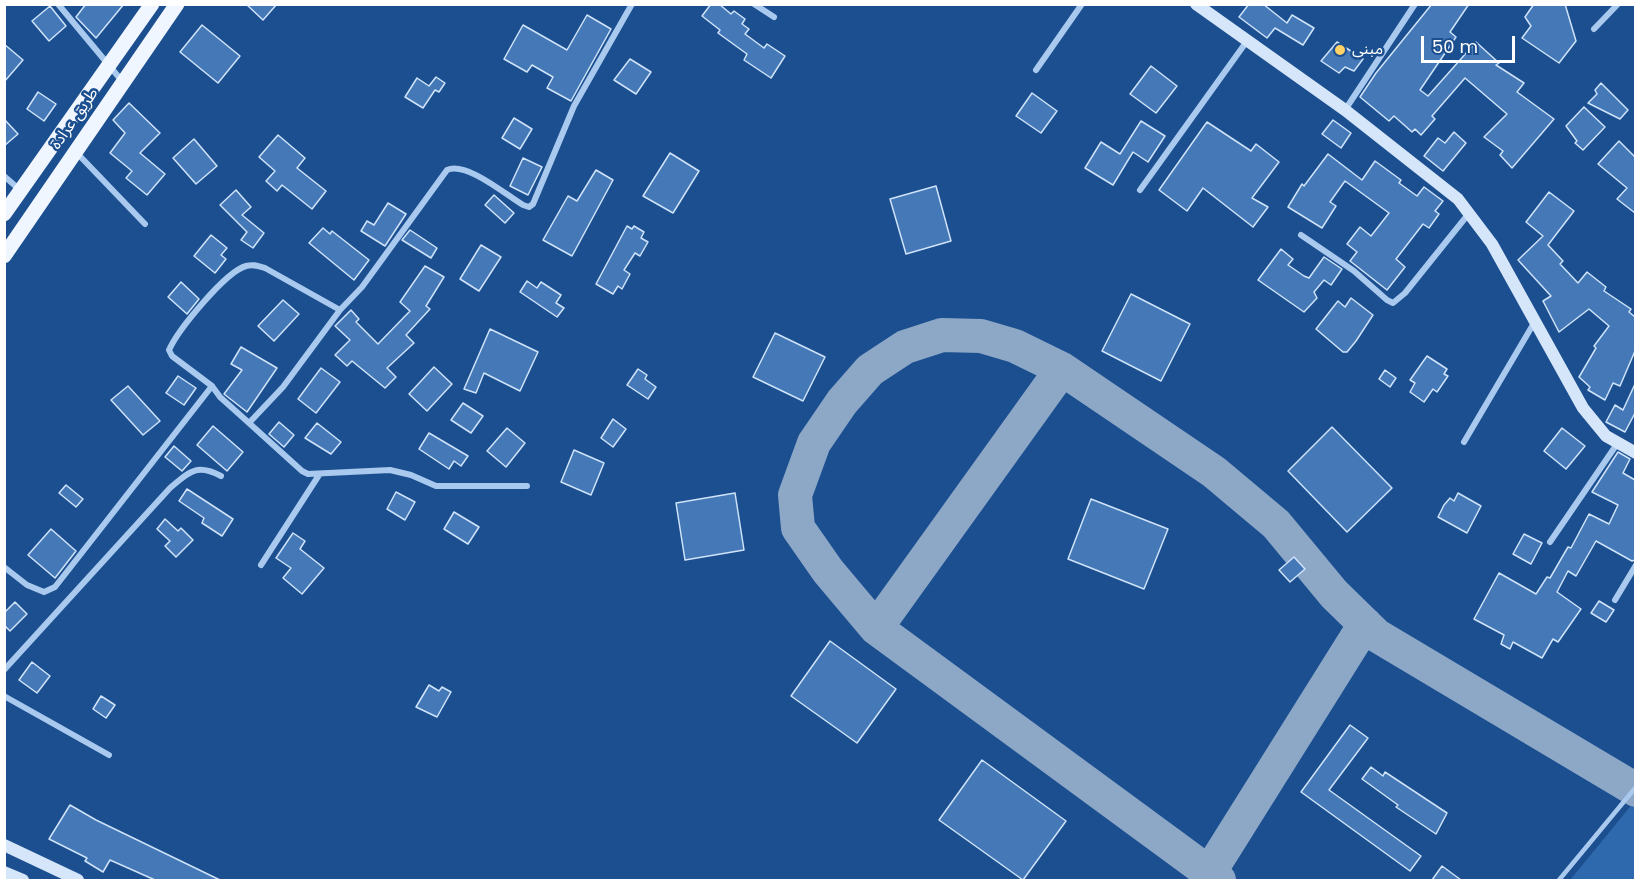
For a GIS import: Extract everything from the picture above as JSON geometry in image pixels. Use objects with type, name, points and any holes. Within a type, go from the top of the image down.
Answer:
[{"type":"main road","points":[[4,214],[152,4]]},
{"type":"main road","name":"طريق عرادة","points":[[4,256],[177,4]]},
{"type":"main road","points":[[1196,4],[1345,110],[1431,175],[1470,211],[1583,408],[1606,436],[1635,453]]},
{"type":"main road","points":[[4,845],[78,880]]},
{"type":"main road","points":[[4,872],[23,880]]},
{"type":"street","points":[[58,4],[123,81]]},
{"type":"street","points":[[249,423],[283,387],[340,310],[369,278],[447,170],[454,167],[469,171],[523,206],[533,204],[574,106],[632,4]]},
{"type":"street","points":[[754,4],[774,17]]},
{"type":"street","points":[[1036,70],[1082,4]]},
{"type":"street","points":[[1345,110],[1415,4]]},
{"type":"street","points":[[1594,29],[1618,4]]},
{"type":"street","points":[[1140,190],[1247,41]]},
{"type":"street","points":[[75,151],[145,224]]},
{"type":"street","points":[[4,176],[20,190]]},
{"type":"street","points":[[1301,235],[1336,258],[1393,303],[1406,293],[1470,211]]},
{"type":"street","points":[[340,310],[265,268],[256,265],[238,269],[207,301],[169,350],[172,357],[212,386],[220,398],[302,471],[319,475],[390,470],[411,475],[436,486],[527,486]]},
{"type":"street","points":[[1464,442],[1535,322]]},
{"type":"street","points":[[4,567],[34,588],[44,592],[55,587],[212,386]]},
{"type":"street","points":[[1550,542],[1617,444]]},
{"type":"street","points":[[4,670],[170,488],[191,471],[207,469],[220,476]]},
{"type":"street","points":[[261,565],[319,475]]},
{"type":"street","points":[[1615,600],[1635,565]]},
{"type":"street","points":[[4,696],[109,755]]},
{"type":"lane","points":[[1559,880],[1635,786]]},
{"type":"shaded area","points":[[1634,802],[1635,880],[1570,880]]},
{"type":"building","points":[[86,4],[124,4],[96,38],[76,17]]},
{"type":"building","points":[[246,4],[277,4],[263,20]]},
{"type":"building","points":[[711,4],[719,4],[731,14],[734,11],[745,19],[742,24],[749,29],[745,34],[764,48],[767,44],[785,56],[771,78],[744,60],[747,54],[718,33],[720,30],[702,16]]},
{"type":"building","points":[[1249,4],[1263,4],[1287,23],[1292,15],[1314,28],[1303,45],[1275,28],[1267,38],[1239,17]]},
{"type":"building","points":[[1432,4],[1469,4],[1450,32],[1456,37],[1420,90],[1428,96],[1476,42],[1499,63],[1496,65],[1524,83],[1517,92],[1554,119],[1512,168],[1500,155],[1503,151],[1484,137],[1507,114],[1465,78],[1432,116],[1435,119],[1421,135],[1415,129],[1412,132],[1394,116],[1389,121],[1360,97],[1376,73]]},
{"type":"building","points":[[1534,4],[1565,4],[1576,41],[1559,63],[1522,38],[1531,26],[1525,17]]},
{"type":"building","points":[[50,6],[66,26],[49,41],[32,21]]},
{"type":"building","points":[[587,15],[611,29],[571,101],[547,88],[553,77],[532,65],[527,72],[504,59],[523,25],[567,50]]},
{"type":"building","points":[[202,25],[240,56],[218,83],[180,52]]},
{"type":"building","name":"مبنى","points":[[1337,42],[1363,59],[1354,71],[1345,67],[1339,73],[1321,61]]},
{"type":"building","points":[[4,44],[23,60],[4,82]]},
{"type":"building","points":[[630,59],[651,72],[636,94],[614,80]]},
{"type":"building","points":[[1151,66],[1177,86],[1156,113],[1130,94]]},
{"type":"building","points":[[436,77],[445,83],[439,92],[435,90],[423,108],[405,97],[417,78],[429,86]]},
{"type":"building","points":[[1601,83],[1628,110],[1620,119],[1588,103],[1597,94],[1595,90]]},
{"type":"building","points":[[38,92],[56,104],[44,121],[27,109]]},
{"type":"building","points":[[1032,93],[1057,111],[1041,133],[1016,116]]},
{"type":"building","points":[[129,103],[160,133],[140,153],[165,174],[147,195],[126,178],[132,171],[110,153],[125,133],[113,120]]},
{"type":"building","points":[[1584,107],[1605,127],[1583,150],[1575,143],[1577,141],[1566,126]]},
{"type":"building","points":[[514,118],[532,129],[520,149],[502,138]]},
{"type":"building","points":[[4,119],[18,134],[4,146]]},
{"type":"building","points":[[1333,120],[1351,133],[1341,148],[1322,134]]},
{"type":"building","points":[[1141,121],[1165,136],[1148,162],[1133,152],[1113,185],[1085,168],[1101,142],[1120,154]]},
{"type":"building","points":[[1207,122],[1251,151],[1256,144],[1279,162],[1252,198],[1268,207],[1253,227],[1203,188],[1187,211],[1159,190]]},
{"type":"building","points":[[1454,132],[1466,143],[1443,171],[1424,156],[1438,138],[1445,143]]},
{"type":"building","points":[[278,135],[305,158],[297,168],[326,191],[312,209],[282,185],[277,191],[266,181],[275,171],[259,157]]},
{"type":"building","points":[[194,139],[217,166],[196,184],[173,158]]},
{"type":"building","points":[[1619,141],[1635,157],[1635,213],[1617,199],[1627,188],[1598,164]]},
{"type":"building","points":[[670,153],[699,171],[673,213],[643,196]]},
{"type":"building","points":[[1328,154],[1362,180],[1375,161],[1401,180],[1399,183],[1417,196],[1424,187],[1443,201],[1435,211],[1439,214],[1429,228],[1423,224],[1396,259],[1405,267],[1387,290],[1350,261],[1357,252],[1347,244],[1360,227],[1371,236],[1389,213],[1345,181],[1330,202],[1336,206],[1322,228],[1288,207],[1302,184],[1304,186]]},
{"type":"building","points":[[523,158],[542,167],[528,195],[510,186]]},
{"type":"building","points":[[596,170],[613,180],[572,256],[543,240],[568,196],[577,201]]},
{"type":"building","points":[[936,186],[951,241],[906,254],[890,199]]},
{"type":"building","points":[[236,190],[251,207],[242,215],[264,233],[253,248],[241,240],[247,232],[220,205]]},
{"type":"building","points":[[1549,192],[1574,211],[1548,245],[1563,261],[1560,264],[1578,283],[1587,272],[1606,287],[1604,291],[1631,309],[1629,312],[1635,317],[1635,351],[1620,386],[1613,383],[1605,400],[1588,390],[1590,387],[1579,377],[1596,348],[1594,346],[1609,326],[1589,309],[1559,332],[1543,301],[1551,296],[1518,260],[1543,236],[1526,222]]},
{"type":"building","points":[[494,195],[514,213],[505,223],[485,205]]},
{"type":"building","points":[[388,203],[406,214],[385,246],[361,231],[367,221],[374,225]]},
{"type":"building","points":[[627,226],[632,229],[634,226],[644,232],[641,238],[648,242],[640,256],[635,253],[624,270],[630,274],[622,289],[618,286],[613,294],[596,284]]},
{"type":"building","points":[[323,228],[330,234],[332,231],[369,260],[354,280],[309,243]]},
{"type":"building","points":[[410,230],[437,248],[431,258],[402,240]]},
{"type":"building","points":[[211,235],[227,248],[221,255],[226,259],[215,273],[194,256]]},
{"type":"building","points":[[481,245],[501,257],[479,291],[460,279]]},
{"type":"building","points":[[1281,249],[1293,259],[1288,265],[1309,278],[1324,257],[1342,269],[1331,285],[1324,280],[1314,292],[1317,298],[1304,312],[1258,280]]},
{"type":"building","points":[[425,266],[444,277],[426,306],[430,309],[406,335],[414,343],[387,368],[396,377],[385,388],[352,361],[347,366],[335,355],[350,340],[335,326],[351,310],[359,319],[356,322],[378,344],[410,311],[400,302]]},
{"type":"building","points":[[527,281],[537,288],[541,282],[561,295],[556,303],[564,308],[557,317],[520,292]]},
{"type":"building","points":[[181,282],[199,299],[187,314],[168,297]]},
{"type":"building","points":[[1131,294],[1190,324],[1161,381],[1102,351]]},
{"type":"building","points":[[1351,298],[1373,315],[1356,341],[1347,352],[1343,352],[1316,329],[1338,301],[1345,307]]},
{"type":"building","points":[[283,300],[299,314],[274,341],[258,326]]},
{"type":"building","points":[[490,329],[538,352],[520,391],[484,373],[476,393],[464,389]]},
{"type":"building","points":[[775,333],[825,357],[803,401],[753,377]]},
{"type":"building","points":[[241,347],[277,368],[247,412],[224,394],[242,370],[231,364]]},
{"type":"building","points":[[1427,356],[1447,369],[1444,374],[1448,376],[1437,392],[1433,389],[1424,402],[1410,392],[1415,383],[1410,380]]},
{"type":"building","points":[[434,367],[452,384],[427,411],[409,394]]},
{"type":"building","points":[[321,368],[340,382],[316,413],[298,399]]},
{"type":"building","points":[[638,369],[647,375],[645,379],[656,387],[648,399],[627,385]]},
{"type":"building","points":[[1385,370],[1396,378],[1390,387],[1379,379]]},
{"type":"building","points":[[178,376],[196,388],[184,405],[166,393]]},
{"type":"building","points":[[1635,384],[1635,413],[1625,432],[1606,422],[1615,405],[1623,410]]},
{"type":"building","points":[[128,386],[160,421],[143,435],[111,400]]},
{"type":"building","points":[[463,403],[483,416],[471,433],[451,420]]},
{"type":"building","points":[[613,419],[626,429],[613,447],[601,438]]},
{"type":"building","points":[[279,422],[294,435],[284,447],[269,434]]},
{"type":"building","points":[[317,423],[341,442],[331,454],[305,438]]},
{"type":"building","points":[[213,426],[243,452],[227,471],[197,445]]},
{"type":"building","points":[[1332,427],[1392,488],[1347,532],[1288,471]]},
{"type":"building","points":[[507,428],[525,443],[506,467],[487,451]]},
{"type":"building","points":[[1562,428],[1585,446],[1566,469],[1544,451]]},
{"type":"building","points":[[429,433],[468,456],[461,466],[454,461],[449,469],[419,449]]},
{"type":"building","points":[[174,446],[191,461],[182,471],[165,457]]},
{"type":"building","points":[[574,450],[604,463],[591,495],[561,482]]},
{"type":"building","points":[[1618,452],[1630,459],[1623,473],[1635,480],[1635,560],[1632,561],[1596,541],[1576,576],[1568,571],[1557,592],[1581,609],[1558,642],[1553,639],[1542,658],[1513,642],[1510,649],[1501,644],[1504,635],[1474,619],[1499,573],[1536,594],[1547,577],[1550,578],[1568,547],[1571,548],[1589,514],[1609,524],[1618,505],[1592,492]]},
{"type":"building","points":[[66,485],[83,499],[76,507],[59,493]]},
{"type":"building","points":[[187,489],[233,519],[222,536],[202,523],[204,518],[179,501]]},
{"type":"building","points":[[396,492],[415,502],[405,520],[387,509]]},
{"type":"building","points":[[735,493],[744,550],[685,560],[676,503]]},
{"type":"building","points":[[1458,493],[1481,506],[1467,533],[1438,517],[1444,505],[1450,498],[1454,501]]},
{"type":"building","points":[[1091,499],[1168,529],[1144,589],[1068,559]]},
{"type":"building","points":[[454,512],[479,527],[468,544],[444,529]]},
{"type":"building","points":[[165,519],[178,531],[181,528],[193,540],[176,557],[165,546],[170,541],[157,529]]},
{"type":"building","points":[[51,529],[76,551],[55,578],[28,555]]},
{"type":"building","points":[[293,533],[305,541],[300,549],[324,568],[302,594],[283,578],[291,568],[276,558]]},
{"type":"building","points":[[1524,534],[1542,543],[1531,564],[1513,554]]},
{"type":"building","points":[[1294,557],[1305,569],[1290,582],[1279,570]]},
{"type":"building","points":[[1599,601],[1614,610],[1606,622],[1591,613]]},
{"type":"building","points":[[15,602],[27,614],[10,631],[4,625],[4,613]]},
{"type":"building","points":[[830,641],[896,689],[857,743],[791,696]]},
{"type":"building","points":[[32,662],[50,676],[37,693],[19,680]]},
{"type":"building","points":[[429,685],[439,691],[442,687],[451,692],[437,717],[416,707]]},
{"type":"building","points":[[101,696],[115,705],[106,718],[93,709]]},
{"type":"building","points":[[1350,725],[1368,738],[1329,790],[1421,856],[1410,871],[1301,792]]},
{"type":"building","points":[[982,760],[1066,821],[1023,880],[939,820]]},
{"type":"building","points":[[1371,767],[1383,776],[1385,772],[1447,813],[1436,834],[1396,807],[1398,805],[1362,779]]},
{"type":"building","points":[[70,805],[220,880],[155,880],[110,860],[103,872],[85,861],[87,858],[49,839]]},
{"type":"building","points":[[1442,866],[1461,880],[1432,880]]},
{"type":"taxiway","points":[[1219,880],[876,628],[828,571],[798,528],[795,495],[814,443],[842,402],[870,370],[905,347],[942,335],[981,336],[1015,346],[1062,369],[1214,472],[1276,524],[1334,594],[1376,635],[1636,790]]},
{"type":"taxiway","points":[[876,628],[1062,369]]},
{"type":"taxiway","points":[[1209,873],[1365,624]]},
{"type":"place","name":"مبنى","points":[[1340,50]]}]
